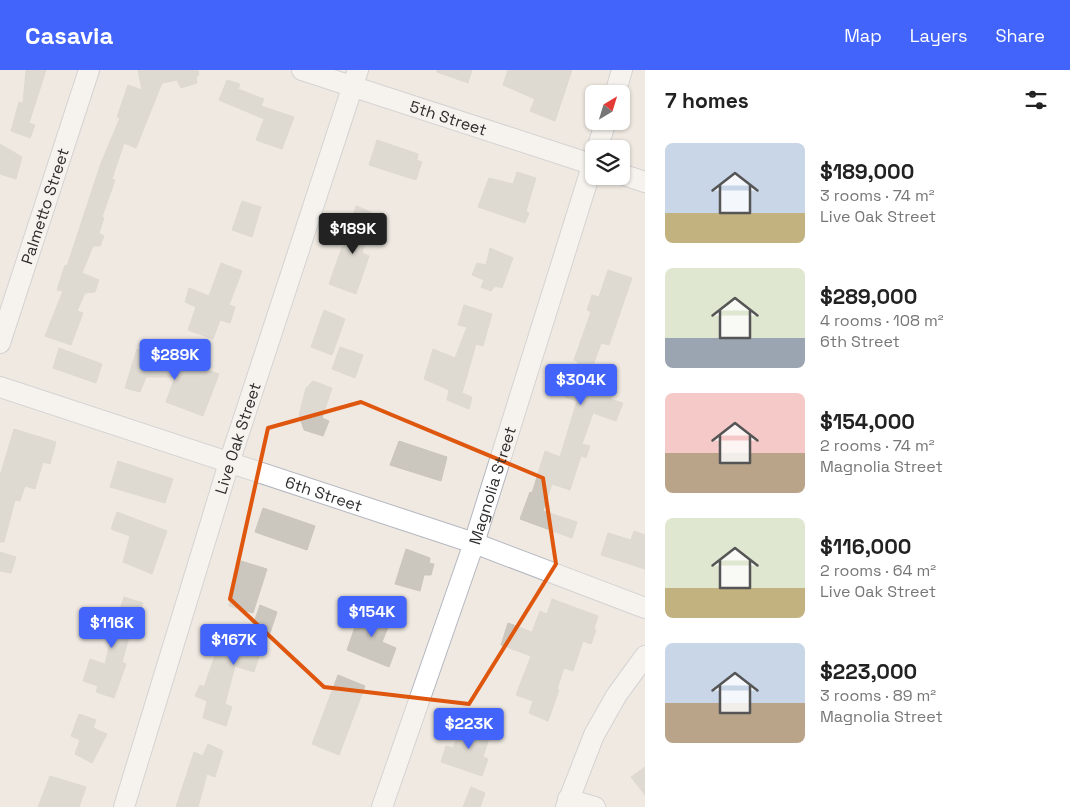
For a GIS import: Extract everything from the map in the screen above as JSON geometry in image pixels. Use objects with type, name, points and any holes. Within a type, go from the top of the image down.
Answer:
[{"type":"street","name":"Palmetto Street","points":[[0,344],[88,70]]},
{"type":"street","name":"5th Street","points":[[302,70],[356,78],[585,157]]},
{"type":"street","points":[[618,85],[622,70]]},
{"type":"street","name":"Live Oak Street","points":[[124,807],[229,463],[356,78]]},
{"type":"street","points":[[630,177],[645,182]]},
{"type":"street","name":"Magnolia Street","points":[[382,807],[474,543],[586,185]]},
{"type":"street","name":"6th Street","points":[[0,387],[474,543],[645,608]]},
{"type":"street","points":[[595,807],[567,803],[594,735],[616,696],[645,656]]},
{"type":"highlighted area","points":[[361,402],[543,478],[556,564],[469,704],[324,687],[230,599],[268,428]]},
{"type":"building","points":[[26,70],[46,70],[29,123],[35,125],[30,138],[11,131],[19,102],[23,103]]},
{"type":"building","points":[[138,70],[198,70],[199,75],[196,76],[197,83],[181,88],[177,80],[162,83],[136,148],[124,143],[112,179],[115,180],[102,217],[104,218],[99,233],[104,236],[100,246],[93,246],[82,273],[99,280],[95,292],[85,293],[77,311],[83,313],[71,345],[45,336],[63,291],[57,290],[65,265],[67,266],[101,163],[120,118],[117,117],[128,85],[142,90]]},
{"type":"building","points":[[437,70],[472,70],[468,83],[437,72]]},
{"type":"building","points":[[508,70],[572,70],[555,121],[530,111],[535,99],[503,85]]},
{"type":"building","points":[[227,80],[240,84],[238,89],[264,99],[261,106],[294,117],[282,149],[256,140],[264,119],[219,100]]},
{"type":"building","points":[[377,140],[418,154],[417,160],[422,162],[416,180],[369,165]]},
{"type":"building","points":[[0,144],[22,157],[16,179],[0,174]]},
{"type":"building","points":[[517,172],[536,178],[526,211],[529,213],[525,223],[478,207],[489,178],[513,184]]},
{"type":"building","points":[[242,201],[261,207],[252,237],[232,230]]},
{"type":"building","points":[[356,206],[371,212],[365,230],[368,233],[362,253],[369,256],[356,294],[329,284],[342,247],[344,247]]},
{"type":"building","points":[[490,248],[513,258],[502,288],[495,286],[491,291],[481,287],[484,280],[472,275],[477,263],[486,265]]},
{"type":"building","points":[[221,263],[242,271],[229,305],[235,307],[230,323],[220,320],[213,339],[188,330],[196,307],[185,302],[189,288],[209,296]]},
{"type":"building","points":[[608,270],[632,278],[609,345],[601,343],[589,377],[607,383],[605,393],[611,396],[610,399],[623,403],[616,421],[593,413],[582,444],[590,446],[586,458],[581,456],[570,490],[552,484],[543,511],[577,522],[572,538],[520,519],[530,492],[532,493],[545,451],[560,457],[577,401],[565,397],[578,362],[574,360],[591,312],[587,310],[592,295],[599,297]]},
{"type":"building","points":[[464,305],[492,314],[483,346],[476,344],[462,393],[472,397],[469,409],[447,400],[449,390],[424,379],[433,349],[455,358],[467,327],[458,325]]},
{"type":"building","points":[[324,310],[345,319],[332,355],[311,347]]},
{"type":"building","points":[[340,347],[363,355],[355,378],[332,369]]},
{"type":"building","points":[[59,348],[102,364],[96,383],[53,368]]},
{"type":"building","points":[[137,349],[219,374],[203,416],[166,402],[175,377],[146,377],[140,392],[125,388]]},
{"type":"building","points":[[313,381],[332,388],[322,418],[329,421],[323,436],[304,430],[299,415],[306,388]]},
{"type":"building","points":[[14,429],[56,442],[50,464],[43,462],[35,489],[25,486],[20,501],[15,500],[4,542],[0,542],[0,476]]},
{"type":"building","points":[[399,441],[447,457],[441,481],[390,465]]},
{"type":"building","points":[[118,461],[173,479],[165,503],[110,487]]},
{"type":"building","points":[[263,508],[315,526],[307,550],[255,532]]},
{"type":"building","points":[[117,512],[167,531],[152,574],[123,562],[130,536],[111,529]]},
{"type":"building","points":[[634,531],[645,535],[645,569],[601,555],[608,533],[631,540]]},
{"type":"building","points":[[406,549],[430,558],[429,563],[434,564],[431,575],[424,575],[420,591],[395,584]]},
{"type":"building","points":[[0,552],[16,557],[11,573],[0,571]]},
{"type":"building","points":[[241,561],[267,569],[253,613],[229,606]]},
{"type":"building","points":[[124,597],[143,603],[137,617],[135,616],[122,662],[126,664],[114,698],[96,692],[98,686],[83,681],[90,659],[105,664],[111,639],[81,625],[84,617],[114,628]]},
{"type":"building","points":[[552,599],[598,616],[591,644],[583,641],[573,671],[564,668],[557,689],[559,690],[548,721],[529,713],[533,701],[516,695],[531,656],[501,645],[508,623],[532,632],[540,611],[547,614]]},
{"type":"building","points":[[260,605],[277,612],[270,633],[267,632],[254,672],[235,666],[225,704],[232,707],[226,726],[203,718],[207,701],[195,696],[200,685],[204,687],[219,644],[228,647],[232,635],[248,640]]},
{"type":"building","points":[[362,607],[391,620],[382,642],[396,648],[389,667],[347,650]]},
{"type":"building","points":[[338,675],[365,686],[339,755],[312,744]]},
{"type":"building","points":[[79,714],[96,720],[93,728],[107,734],[92,763],[75,754],[80,740],[71,736]]},
{"type":"building","points":[[463,722],[491,732],[483,757],[488,759],[482,776],[441,762],[446,746],[453,748]]},
{"type":"building","points":[[208,744],[223,751],[215,777],[207,774],[198,807],[176,807],[194,752],[203,756]]},
{"type":"building","points":[[645,767],[645,795],[631,777]]},
{"type":"building","points":[[50,776],[86,787],[79,807],[38,807]]},
{"type":"building","points":[[471,787],[485,793],[480,807],[463,807]]}]
